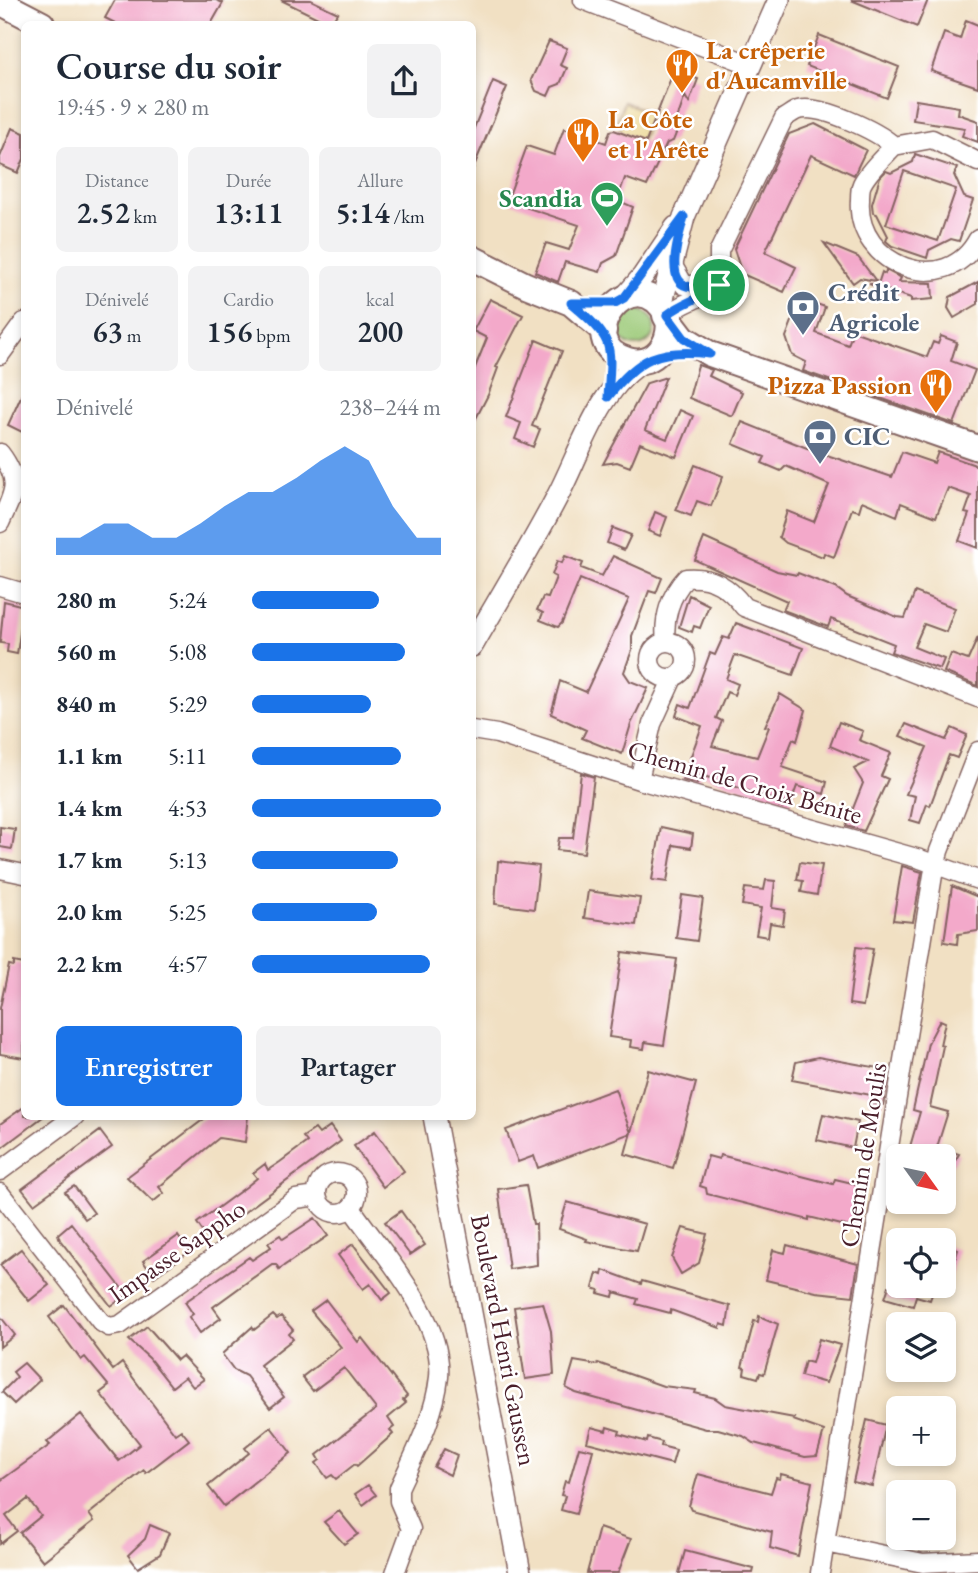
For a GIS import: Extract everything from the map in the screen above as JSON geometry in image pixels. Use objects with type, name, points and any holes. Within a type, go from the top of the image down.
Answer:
[{"type":"main road","points":[[0,2],[36,21]]},
{"type":"main road","points":[[476,260],[526,285],[571,303],[626,360],[651,358],[682,350],[710,354],[978,448]]},
{"type":"main road","points":[[571,303],[644,296],[665,313],[684,338],[710,354]]},
{"type":"main road","points":[[607,340],[606,316],[620,300]]},
{"type":"main road","points":[[651,358],[668,338],[665,313]]},
{"type":"street","points":[[583,0],[751,65]]},
{"type":"street","points":[[665,313],[684,217],[779,0]]},
{"type":"street","points":[[719,285],[719,251],[784,118],[799,110],[818,111],[880,134],[894,146]]},
{"type":"street","points":[[976,163],[932,139],[894,146],[861,185],[859,211],[866,236],[884,258],[907,268],[935,272],[961,259],[978,239]]},
{"type":"street","points":[[620,300],[684,217]]},
{"type":"street","points":[[673,264],[684,285],[719,285]]},
{"type":"street","points":[[665,313],[684,301],[705,296],[719,285]]},
{"type":"street","points":[[0,355],[21,326]]},
{"type":"street","points":[[607,340],[612,360],[608,397]]},
{"type":"street","points":[[476,639],[557,497],[608,397],[633,367],[651,358]]},
{"type":"street","points":[[0,453],[14,471],[15,481],[0,523]]},
{"type":"street","points":[[639,780],[652,724],[673,678],[684,668],[685,653],[674,642],[666,642],[663,624],[677,587],[686,578],[698,577],[730,588],[744,607],[978,698]]},
{"type":"street","points":[[0,586],[21,592]]},
{"type":"street","name":"Chemin de Croix Bénite","points":[[476,721],[497,734]]},
{"type":"street","name":"Chemin de Croix Bénite","points":[[476,731],[497,734],[639,780],[936,864],[978,880]]},
{"type":"street","name":"Chemin de Moulis","points":[[820,1573],[936,864],[978,751]]},
{"type":"street","points":[[0,869],[21,873]]},
{"type":"street","points":[[0,1171],[70,1120]]},
{"type":"street","name":"Boulevard Henri Gaussen","points":[[435,1120],[520,1573]]},
{"type":"street","points":[[341,1173],[356,1187],[357,1195],[351,1208],[334,1213],[326,1210],[317,1196],[321,1181],[327,1175],[341,1173]]},
{"type":"street","name":"Impasse Sappho","points":[[0,1192],[101,1322],[109,1327],[120,1325],[296,1199],[317,1196]]},
{"type":"street","points":[[351,1208],[424,1312],[435,1344],[439,1374],[435,1402],[399,1488],[399,1501],[411,1529],[395,1573]]},
{"type":"street","points":[[826,1543],[923,1563],[978,1560]]},
{"type":"green space","points":[[636,310],[649,315],[654,328],[649,341],[636,346],[623,341],[618,328],[623,315]]},
{"type":"sand","points":[[624,102],[652,113],[641,141],[619,132],[622,123],[617,120]]},
{"type":"building","points":[[115,0],[216,0],[223,3],[213,21],[111,21],[105,18]]},
{"type":"building","points":[[281,0],[311,0],[338,13],[332,21],[324,21]]},
{"type":"building","points":[[851,0],[928,0],[917,27]]},
{"type":"building","points":[[966,20],[978,25],[978,87],[931,71],[944,33],[960,39]]},
{"type":"building","points":[[819,35],[899,67],[887,98],[807,66]]},
{"type":"building","points":[[549,41],[567,48],[560,65],[567,68],[560,84],[552,87],[548,96],[536,91],[531,80]]},
{"type":"building","points":[[674,70],[698,79],[689,103],[685,96],[675,125],[677,131],[673,141],[667,143],[647,186],[625,178],[617,200],[633,207],[616,256],[603,263],[600,272],[565,262],[558,282],[535,272],[546,243],[569,250],[579,225],[507,201],[527,146],[554,155],[564,128],[606,143],[610,131],[614,130],[646,142]]},
{"type":"building","points":[[493,81],[507,87],[476,161],[476,123]]},
{"type":"building","points":[[916,100],[959,107],[958,114],[978,121],[978,142],[962,136],[965,128],[913,120]]},
{"type":"building","points":[[815,124],[866,150],[854,175],[811,155],[765,252],[796,267],[784,292],[742,274],[734,249],[789,134]]},
{"type":"building","points":[[12,128],[21,132],[21,166],[18,173],[0,165],[0,157]]},
{"type":"building","points":[[915,154],[957,168],[954,175],[964,197],[973,200],[959,241],[951,239],[929,250],[927,258],[892,246],[886,241],[888,236],[877,214],[873,213],[872,204],[880,177],[886,171],[891,173],[913,162]],"holes":[[[904,171],[956,189],[938,241],[886,224]]]},
{"type":"building","points":[[824,243],[858,257],[876,281],[860,278],[853,283]]},
{"type":"building","points":[[886,270],[901,278],[899,282],[932,283],[933,299],[911,301],[911,298],[869,284],[878,284],[882,272],[885,274]]},
{"type":"building","points":[[978,282],[978,304],[954,318],[948,308],[950,297]]},
{"type":"building","points":[[801,298],[825,307],[816,333],[848,345],[853,331],[927,357],[933,342],[938,344],[941,336],[957,342],[951,361],[975,370],[954,424],[803,371],[806,362],[792,355],[786,337]]},
{"type":"building","points":[[490,299],[523,315],[496,367],[498,368],[488,395],[476,418],[476,365],[487,338],[476,332],[476,325]]},
{"type":"building","points":[[536,340],[562,351],[532,426],[540,429],[533,447],[515,439],[521,423],[506,417]]},
{"type":"building","points":[[698,365],[712,370],[709,376],[742,392],[732,416],[689,398]]},
{"type":"building","points":[[666,377],[645,430],[667,439],[680,410],[693,416],[676,457],[640,443],[630,467],[617,462],[603,464],[647,383]]},
{"type":"building","points":[[21,397],[21,432],[8,425]]},
{"type":"building","points":[[742,422],[812,450],[892,477],[902,452],[934,463],[938,452],[978,466],[978,548],[959,541],[969,514],[965,513],[971,496],[948,488],[936,517],[901,503],[897,516],[862,501],[859,511],[852,509],[834,557],[824,553],[823,557],[786,543],[779,537],[787,511],[814,522],[829,485],[786,466],[781,471],[762,463],[765,457],[733,444]]},
{"type":"building","points":[[695,465],[723,476],[711,506],[697,501],[691,516],[676,510]]},
{"type":"building","points":[[655,512],[667,517],[660,536],[648,531]]},
{"type":"building","points":[[613,528],[631,535],[624,550],[607,543]]},
{"type":"building","points":[[704,538],[777,571],[798,573],[836,588],[847,596],[897,617],[905,618],[915,592],[955,608],[946,632],[924,624],[914,647],[944,659],[940,669],[891,652],[894,644],[831,619],[828,627],[783,610],[787,601],[695,560]]},
{"type":"building","points":[[565,556],[583,563],[581,568],[602,576],[613,556],[662,578],[656,593],[649,591],[632,636],[632,650],[624,672],[630,681],[648,688],[631,724],[622,754],[582,738],[586,730],[551,714],[560,681],[586,692],[629,599],[580,579],[562,623],[558,627],[540,620],[543,613],[537,610],[543,597],[548,598],[556,577],[552,575],[557,561],[562,563]]},
{"type":"building","points":[[689,595],[709,605],[700,628],[694,626],[692,632],[679,627]]},
{"type":"building","points":[[4,601],[21,605],[17,654],[7,652],[8,644],[0,643]]},
{"type":"building","points":[[736,623],[803,648],[793,675],[735,655],[726,679],[738,684],[734,695],[727,692],[716,718],[722,721],[712,746],[757,757],[769,727],[765,726],[780,694],[806,710],[797,741],[793,739],[782,767],[827,782],[824,794],[797,786],[790,805],[701,775],[697,784],[682,780],[702,726],[676,716],[680,704],[690,708],[710,653],[715,655],[723,637],[729,639]]},
{"type":"building","points":[[978,637],[978,686],[944,672],[951,654],[968,660]]},
{"type":"building","points":[[839,722],[863,731],[859,740],[891,753],[881,776],[888,779],[864,831],[846,826],[863,783],[854,769],[868,762],[830,746]]},
{"type":"building","points":[[906,724],[946,740],[952,728],[967,735],[957,758],[949,755],[930,806],[927,804],[920,823],[910,820],[915,796],[906,794],[927,747],[900,736]]},
{"type":"building","points":[[581,773],[594,777],[584,853],[557,850],[559,838],[573,838]]},
{"type":"building","points":[[0,827],[15,829],[12,849],[0,847]]},
{"type":"building","points":[[661,827],[693,834],[691,848],[673,845],[667,882],[652,880]]},
{"type":"building","points":[[498,861],[539,866],[534,909],[495,904]]},
{"type":"building","points":[[800,862],[822,865],[817,895],[801,892],[803,881],[797,880]]},
{"type":"building","points":[[902,866],[922,872],[913,922],[893,920]]},
{"type":"building","points":[[766,880],[775,881],[772,908],[785,910],[783,925],[770,923],[768,937],[756,935],[761,908],[742,905],[745,888],[764,890]]},
{"type":"building","points":[[952,886],[978,897],[978,931],[958,934],[957,944],[944,942]]},
{"type":"building","points":[[588,891],[640,898],[636,925],[584,918]]},
{"type":"building","points":[[682,895],[703,898],[697,941],[676,938]]},
{"type":"building","points":[[856,947],[873,949],[863,1006],[849,1004]]},
{"type":"building","points":[[622,952],[677,959],[664,1045],[645,1042],[644,1049],[630,1047],[631,1040],[609,1037]]},
{"type":"building","points":[[14,962],[21,963],[21,1058],[0,1054],[0,1008],[9,965],[14,966]]},
{"type":"building","points":[[940,1020],[945,1022],[940,1045],[943,1046],[930,1107],[948,1112],[938,1144],[911,1144],[920,1112],[913,1110],[928,1043]]},
{"type":"building","points":[[818,1057],[890,1070],[883,1105],[869,1103],[871,1095],[792,1080],[796,1062]]},
{"type":"building","points":[[648,1070],[696,1083],[673,1168],[625,1154]]},
{"type":"building","points":[[615,1089],[631,1133],[538,1168],[534,1156],[518,1162],[506,1130]]},
{"type":"building","points":[[21,1109],[21,1120],[39,1120],[0,1149],[0,1124]]},
{"type":"building","points":[[823,1114],[858,1122],[853,1148],[817,1140]]},
{"type":"building","points":[[203,1120],[248,1120],[245,1142],[219,1138],[159,1187],[164,1193],[153,1202],[127,1177]]},
{"type":"building","points":[[330,1126],[341,1141],[208,1239],[197,1223],[257,1178],[253,1173],[265,1164],[268,1170],[307,1142],[303,1137],[315,1129],[319,1134]]},
{"type":"building","points":[[100,1131],[112,1147],[34,1204],[22,1189]]},
{"type":"building","points":[[375,1131],[404,1171],[383,1187],[354,1146]]},
{"type":"building","points":[[720,1155],[833,1184],[835,1179],[865,1186],[854,1228],[809,1217],[809,1220],[707,1194],[706,1188],[700,1186],[708,1156],[719,1159]]},
{"type":"building","points":[[526,1185],[533,1224],[536,1224],[537,1265],[509,1269],[498,1189]]},
{"type":"building","points":[[74,1186],[94,1213],[85,1219],[65,1192]]},
{"type":"building","points":[[567,1202],[645,1224],[637,1251],[586,1241],[587,1239],[559,1229]]},
{"type":"building","points":[[401,1211],[425,1245],[410,1255],[385,1222]]},
{"type":"building","points":[[315,1218],[328,1236],[279,1269],[276,1264],[272,1264],[213,1307],[221,1318],[200,1333],[189,1317],[193,1314],[185,1302],[249,1257],[252,1260],[271,1247],[268,1243],[280,1235],[283,1239]]},
{"type":"building","points":[[71,1223],[127,1295],[111,1306],[60,1240],[58,1234]]},
{"type":"building","points":[[683,1228],[707,1234],[699,1263],[681,1274],[672,1258]]},
{"type":"building","points":[[178,1236],[189,1252],[154,1277],[143,1261]]},
{"type":"building","points":[[353,1244],[391,1293],[382,1300],[370,1284],[363,1289],[338,1255]]},
{"type":"building","points":[[787,1245],[858,1264],[853,1296],[816,1292],[766,1280],[773,1250],[785,1253]]},
{"type":"building","points":[[21,1249],[49,1285],[29,1301],[0,1265]]},
{"type":"building","points":[[603,1270],[641,1284],[642,1281],[730,1306],[727,1326],[721,1324],[720,1328],[671,1310],[670,1313],[636,1304],[638,1299],[614,1292],[613,1297],[598,1293],[599,1290],[593,1288],[597,1273],[602,1275]]},
{"type":"building","points":[[886,1295],[886,1298],[915,1298],[913,1306],[885,1298]]},
{"type":"building","points":[[326,1300],[358,1342],[362,1338],[407,1396],[403,1400],[406,1403],[388,1418],[394,1427],[390,1430],[393,1434],[357,1466],[355,1464],[336,1479],[332,1475],[327,1478],[316,1463],[320,1460],[317,1455],[376,1409],[344,1368],[313,1391],[302,1377],[341,1347],[311,1311]]},
{"type":"building","points":[[543,1303],[551,1331],[554,1375],[525,1379],[514,1307]]},
{"type":"building","points":[[64,1305],[113,1370],[122,1363],[175,1434],[181,1430],[189,1440],[146,1473],[144,1470],[89,1514],[94,1521],[43,1561],[20,1533],[41,1516],[28,1499],[6,1516],[17,1531],[0,1544],[0,1481],[50,1445],[47,1442],[81,1414],[119,1461],[140,1444],[100,1393],[109,1386],[85,1357],[81,1360],[49,1317]]},
{"type":"building","points":[[273,1315],[277,1319],[281,1316],[293,1330],[289,1334],[293,1339],[260,1365],[284,1397],[270,1408],[246,1376],[234,1370],[222,1354],[252,1327],[254,1330]]},
{"type":"building","points":[[0,1316],[15,1335],[0,1347]]},
{"type":"building","points":[[759,1316],[778,1324],[764,1374],[760,1373],[758,1378],[744,1374],[745,1368],[742,1367],[754,1321],[758,1322]]},
{"type":"building","points":[[147,1326],[177,1360],[182,1356],[204,1379],[193,1387],[185,1377],[172,1387],[149,1358],[129,1340]]},
{"type":"building","points":[[819,1339],[840,1345],[826,1383],[801,1376],[805,1361],[812,1363]]},
{"type":"building","points":[[574,1361],[598,1363],[663,1386],[696,1390],[695,1393],[715,1398],[725,1405],[794,1418],[793,1420],[824,1431],[817,1456],[805,1457],[754,1443],[743,1436],[718,1429],[706,1429],[576,1393],[566,1388]]},
{"type":"building","points":[[24,1363],[40,1380],[14,1404],[2,1392],[17,1377],[13,1372]]},
{"type":"building","points":[[867,1420],[886,1425],[872,1486],[853,1482]]},
{"type":"building","points":[[271,1427],[291,1453],[224,1506],[208,1486],[249,1453],[245,1448]]},
{"type":"building","points":[[591,1427],[606,1431],[607,1427],[620,1431],[619,1434],[647,1442],[648,1438],[662,1442],[661,1446],[676,1450],[672,1464],[587,1442]]},
{"type":"building","points":[[579,1447],[593,1450],[576,1514],[561,1510],[565,1496],[561,1495],[565,1481],[569,1482]]},
{"type":"building","points":[[444,1449],[457,1455],[450,1475],[434,1467]]},
{"type":"building","points":[[698,1474],[771,1493],[776,1478],[780,1479],[781,1474],[812,1482],[798,1556],[770,1548],[772,1532],[691,1510],[689,1506]]},
{"type":"building","points":[[368,1485],[376,1495],[363,1505],[355,1494]]},
{"type":"building","points":[[339,1511],[358,1534],[344,1544],[324,1522]]},
{"type":"building","points":[[150,1525],[169,1533],[160,1554],[138,1568],[128,1555],[145,1539]]},
{"type":"building","points":[[599,1528],[631,1539],[618,1573],[587,1573]]},
{"type":"building","points":[[685,1551],[754,1569],[753,1573],[679,1573]]},
{"type":"place","name":"La crêperie d'Aucamville","points":[[682,95]]},
{"type":"place","name":"La Côte et l'Arête","points":[[583,164]]},
{"type":"place","name":"Scandia","points":[[607,228]]},
{"type":"place","name":"Crédit Agricole","points":[[803,337]]},
{"type":"place","name":"Pizza Passion","points":[[936,415]]},
{"type":"place","name":"CIC","points":[[820,466]]},
{"type":"route","points":[[684,217],[673,264],[677,274],[684,285],[690,287],[719,285],[705,296],[684,301],[667,315],[684,338],[710,354],[682,350],[656,355],[633,367],[608,397],[612,360],[604,331],[571,303],[615,303],[624,298],[643,276],[684,217]]}]
